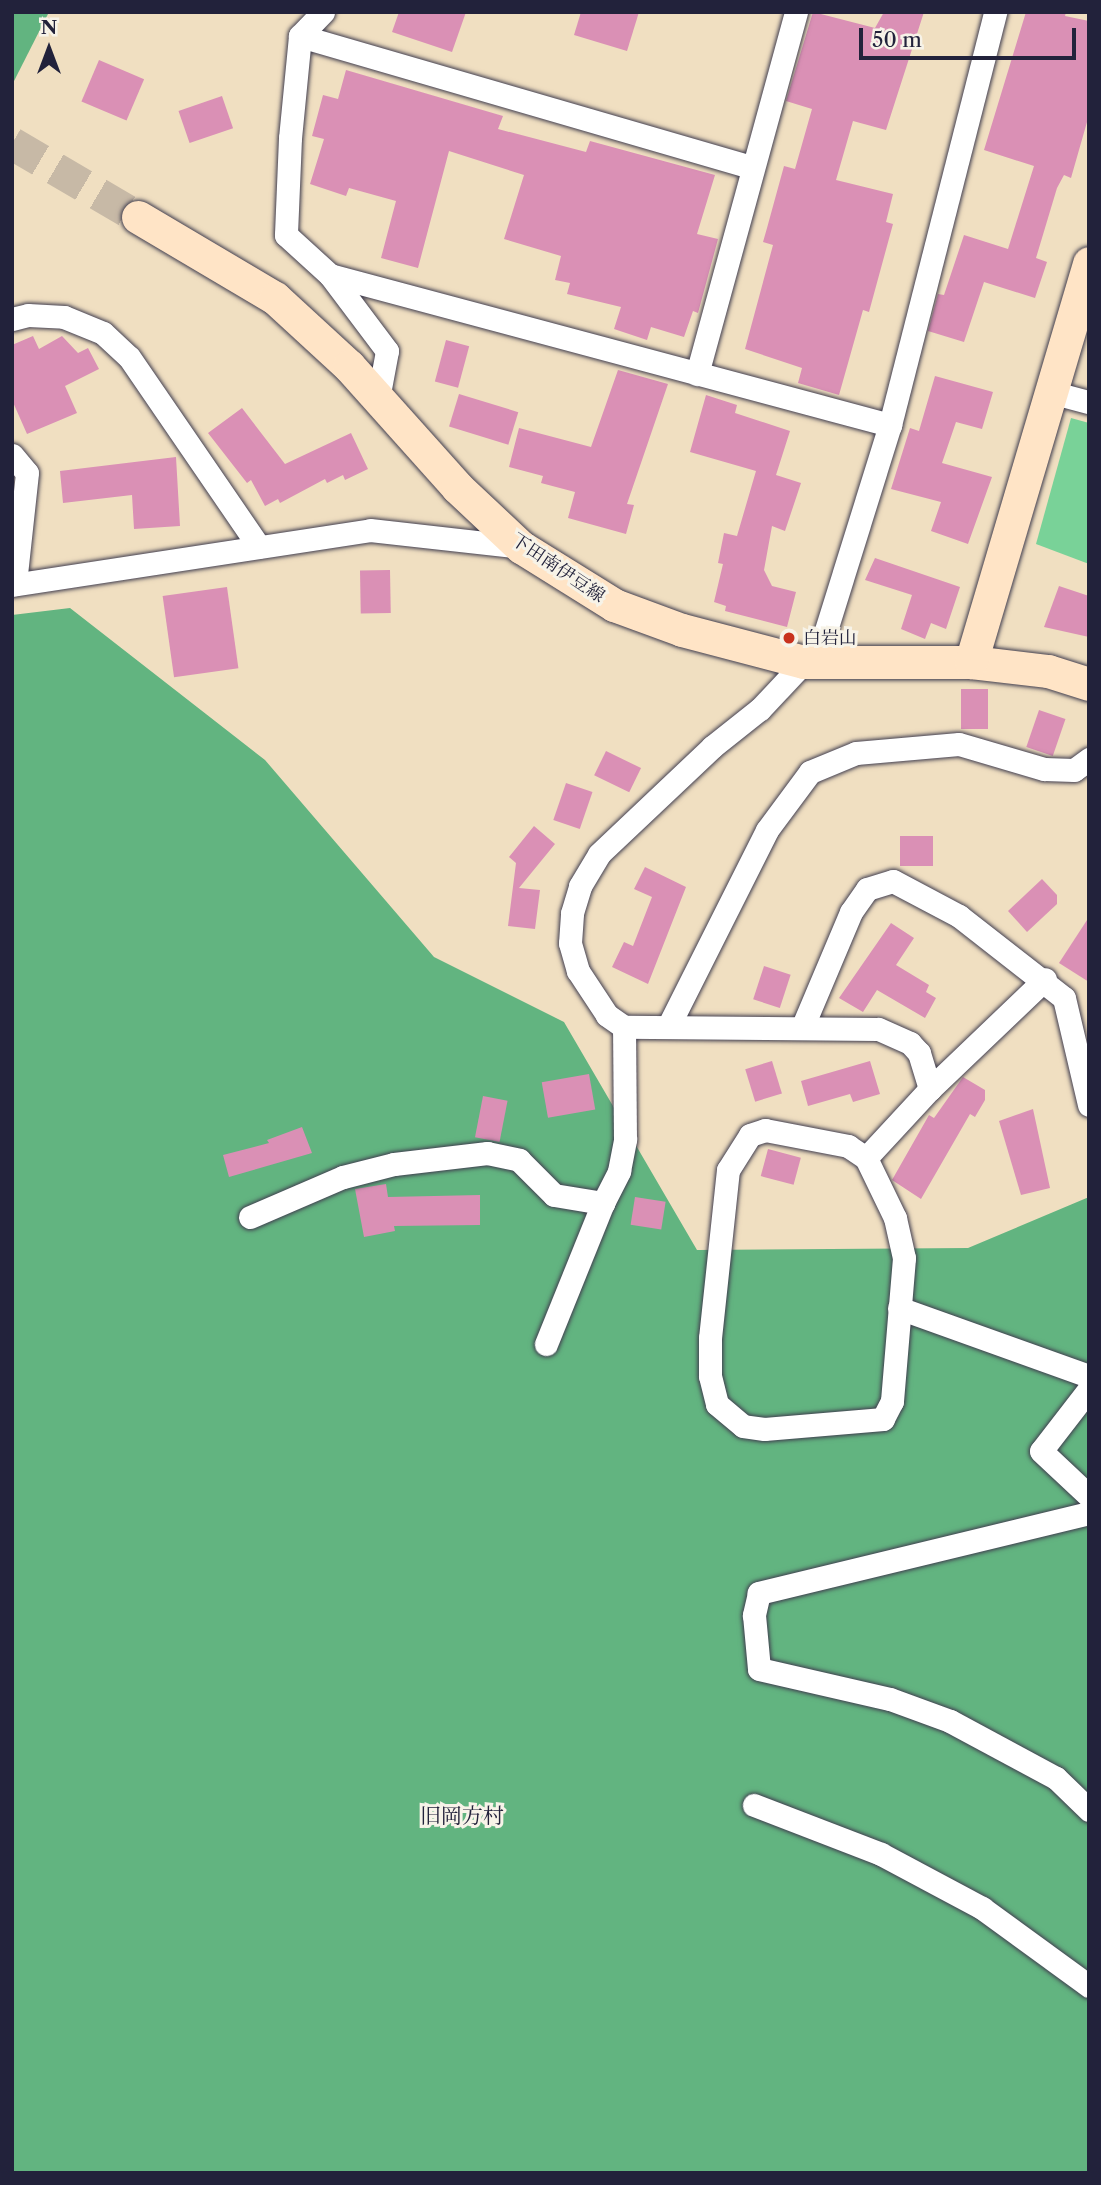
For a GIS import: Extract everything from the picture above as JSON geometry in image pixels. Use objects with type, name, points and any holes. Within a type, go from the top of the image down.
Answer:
[{"type":"main road","name":"下田南伊豆線","points":[[138,217],[275,298],[378,399],[457,487],[520,547],[614,605],[682,630],[804,662],[971,662],[1048,671],[1089,684]]},
{"type":"main road","points":[[971,662],[1089,263]]},
{"type":"street","points":[[323,12],[300,36],[290,138],[286,235],[330,275],[387,351],[378,399]]},
{"type":"street","points":[[697,374],[796,12]]},
{"type":"street","points":[[930,1089],[919,1053],[892,1032],[802,1028],[624,1027],[593,997],[572,952],[572,913],[580,886],[600,854],[628,824],[760,709],[822,643],[890,425],[995,12]]},
{"type":"street","points":[[300,36],[752,167]]},
{"type":"street","points":[[330,275],[890,425]]},
{"type":"street","points":[[12,319],[29,315],[64,317],[103,333],[129,357],[259,547]]},
{"type":"street","points":[[1051,391],[1089,402]]},
{"type":"street","points":[[12,455],[27,473],[14,584],[370,530],[520,547]]},
{"type":"street","points":[[668,1027],[767,830],[810,772],[834,758],[856,753],[959,744],[1044,769],[1087,763]]},
{"type":"street","points":[[802,1028],[852,912],[867,889],[892,881],[913,889],[1045,979],[1064,998],[1071,1015],[1089,1105]]},
{"type":"street","points":[[866,1158],[930,1089],[1045,979]]},
{"type":"street","points":[[547,1344],[603,1203],[619,1171],[625,1139],[624,1027]]},
{"type":"street","points":[[765,1129],[789,1131],[848,1146],[866,1158],[901,1235],[892,1401],[883,1419],[764,1429],[743,1426],[717,1404],[710,1338],[728,1170],[738,1148],[750,1135],[765,1129]]},
{"type":"street","points":[[250,1217],[343,1177],[394,1164],[487,1153],[519,1160],[554,1195],[603,1203]]},
{"type":"street","points":[[899,1308],[1089,1376]]},
{"type":"street","points":[[1089,1389],[1041,1451],[1089,1496]]},
{"type":"street","points":[[1089,1513],[759,1593],[754,1615],[759,1669],[890,1699],[950,1721],[1056,1778],[1089,1810]]},
{"type":"street","points":[[754,1805],[881,1854],[982,1908],[1089,1986]]},
{"type":"green space","points":[[12,12],[49,12],[12,85]]},
{"type":"green space","points":[[1071,418],[1089,423],[1089,564],[1036,544]]},
{"type":"green space","points":[[70,608],[265,760],[434,957],[564,1022],[697,1250],[968,1248],[1089,1197],[1089,2173],[12,2173],[12,615]]},
{"type":"building","points":[[399,12],[466,12],[452,52],[392,32]]},
{"type":"building","points":[[581,12],[639,12],[627,51],[574,35]]},
{"type":"building","points":[[813,12],[875,28],[884,12],[924,12],[886,130],[853,121],[836,180],[893,194],[886,222],[893,224],[869,312],[863,310],[839,395],[798,383],[802,368],[745,349],[773,245],[763,242],[784,166],[795,169],[812,109],[786,101]]},
{"type":"building","points":[[1026,12],[1066,12],[1065,16],[1089,21],[1089,115],[1071,178],[1064,175],[1057,188],[1036,258],[1047,262],[1035,298],[984,282],[964,342],[928,331],[938,294],[944,295],[964,235],[1008,249],[1034,166],[984,150]]},
{"type":"building","points":[[99,60],[144,79],[127,121],[81,101]]},
{"type":"building","points":[[346,70],[503,116],[498,129],[586,152],[590,141],[715,175],[697,234],[718,239],[698,313],[693,311],[684,337],[651,327],[647,340],[614,329],[621,307],[567,294],[570,283],[555,280],[561,256],[504,239],[524,175],[449,151],[418,268],[381,258],[396,201],[349,188],[346,196],[310,184],[324,139],[312,136],[323,95],[338,99]]},
{"type":"building","points":[[222,96],[233,128],[190,143],[179,111]]},
{"type":"building","points":[[33,336],[39,349],[62,336],[78,353],[88,348],[99,369],[65,386],[77,413],[27,434],[12,400],[12,345]]},
{"type":"building","points":[[446,340],[469,346],[458,388],[435,382]]},
{"type":"building","points":[[618,370],[668,384],[627,504],[634,505],[626,534],[568,518],[575,492],[541,483],[543,476],[509,467],[519,428],[591,447]]},
{"type":"building","points":[[935,376],[993,392],[982,429],[956,422],[942,463],[992,477],[968,544],[931,531],[941,502],[891,489],[910,428],[919,431]]},
{"type":"building","points":[[459,394],[518,412],[508,445],[449,427]]},
{"type":"building","points":[[706,395],[737,405],[735,413],[790,431],[776,475],[801,483],[785,531],[772,526],[764,570],[772,586],[796,592],[787,627],[725,611],[726,606],[714,602],[723,564],[718,563],[724,533],[737,536],[756,471],[690,452]]},
{"type":"building","points":[[242,408],[285,464],[351,433],[368,469],[345,480],[343,475],[327,483],[325,479],[280,503],[278,499],[265,506],[251,480],[247,483],[208,433]]},
{"type":"building","points":[[176,457],[180,526],[134,529],[132,495],[63,503],[60,471]]},
{"type":"building","points":[[875,558],[960,587],[946,629],[931,623],[925,639],[901,629],[912,595],[865,580]]},
{"type":"building","points":[[390,570],[391,613],[361,614],[360,571]]},
{"type":"building","points":[[1059,586],[1089,596],[1089,637],[1044,627]]},
{"type":"building","points":[[227,587],[238,668],[174,677],[163,596]]},
{"type":"building","points":[[961,689],[988,689],[988,729],[961,729]]},
{"type":"building","points":[[1039,710],[1065,719],[1053,756],[1026,747]]},
{"type":"building","points":[[606,751],[641,768],[629,792],[594,775]]},
{"type":"building","points":[[566,783],[592,792],[580,829],[553,820]]},
{"type":"building","points":[[534,826],[555,844],[519,888],[540,890],[535,929],[508,926],[516,863],[509,857]]},
{"type":"building","points":[[900,836],[933,836],[933,866],[900,866]]},
{"type":"building","points":[[645,867],[686,887],[648,984],[612,967],[624,942],[633,946],[652,897],[634,889]]},
{"type":"building","points":[[1042,879],[1057,895],[1057,904],[1027,932],[1008,911]]},
{"type":"building","points":[[1089,917],[1089,982],[1059,963]]},
{"type":"building","points":[[891,923],[914,938],[896,965],[929,985],[926,992],[936,998],[925,1018],[877,990],[863,1012],[839,998]]},
{"type":"building","points":[[764,966],[791,975],[780,1008],[753,999]]},
{"type":"building","points":[[772,1061],[782,1094],[755,1102],[745,1069]]},
{"type":"building","points":[[870,1061],[880,1094],[853,1102],[850,1094],[808,1106],[801,1081]]},
{"type":"building","points":[[589,1074],[595,1109],[548,1118],[542,1082]]},
{"type":"building","points":[[963,1077],[985,1090],[985,1100],[975,1117],[970,1114],[921,1199],[892,1180],[929,1115],[934,1118]]},
{"type":"building","points":[[483,1096],[508,1101],[500,1142],[475,1137]]},
{"type":"building","points":[[1033,1109],[1050,1188],[1021,1195],[999,1121]]},
{"type":"building","points":[[302,1127],[312,1153],[229,1177],[223,1155],[269,1143],[267,1140]]},
{"type":"building","points":[[768,1149],[801,1158],[794,1185],[761,1176]]},
{"type":"building","points":[[386,1184],[388,1197],[480,1195],[480,1225],[394,1226],[395,1231],[364,1237],[355,1189]]},
{"type":"building","points":[[635,1197],[666,1202],[661,1230],[631,1225]]},
{"type":"tunnel","points":[[12,143],[138,217]]},
{"type":"place","name":"白岩山","points":[[789,638]]},
{"type":"district","name":"旧岡方村","points":[[462,1816]]}]
